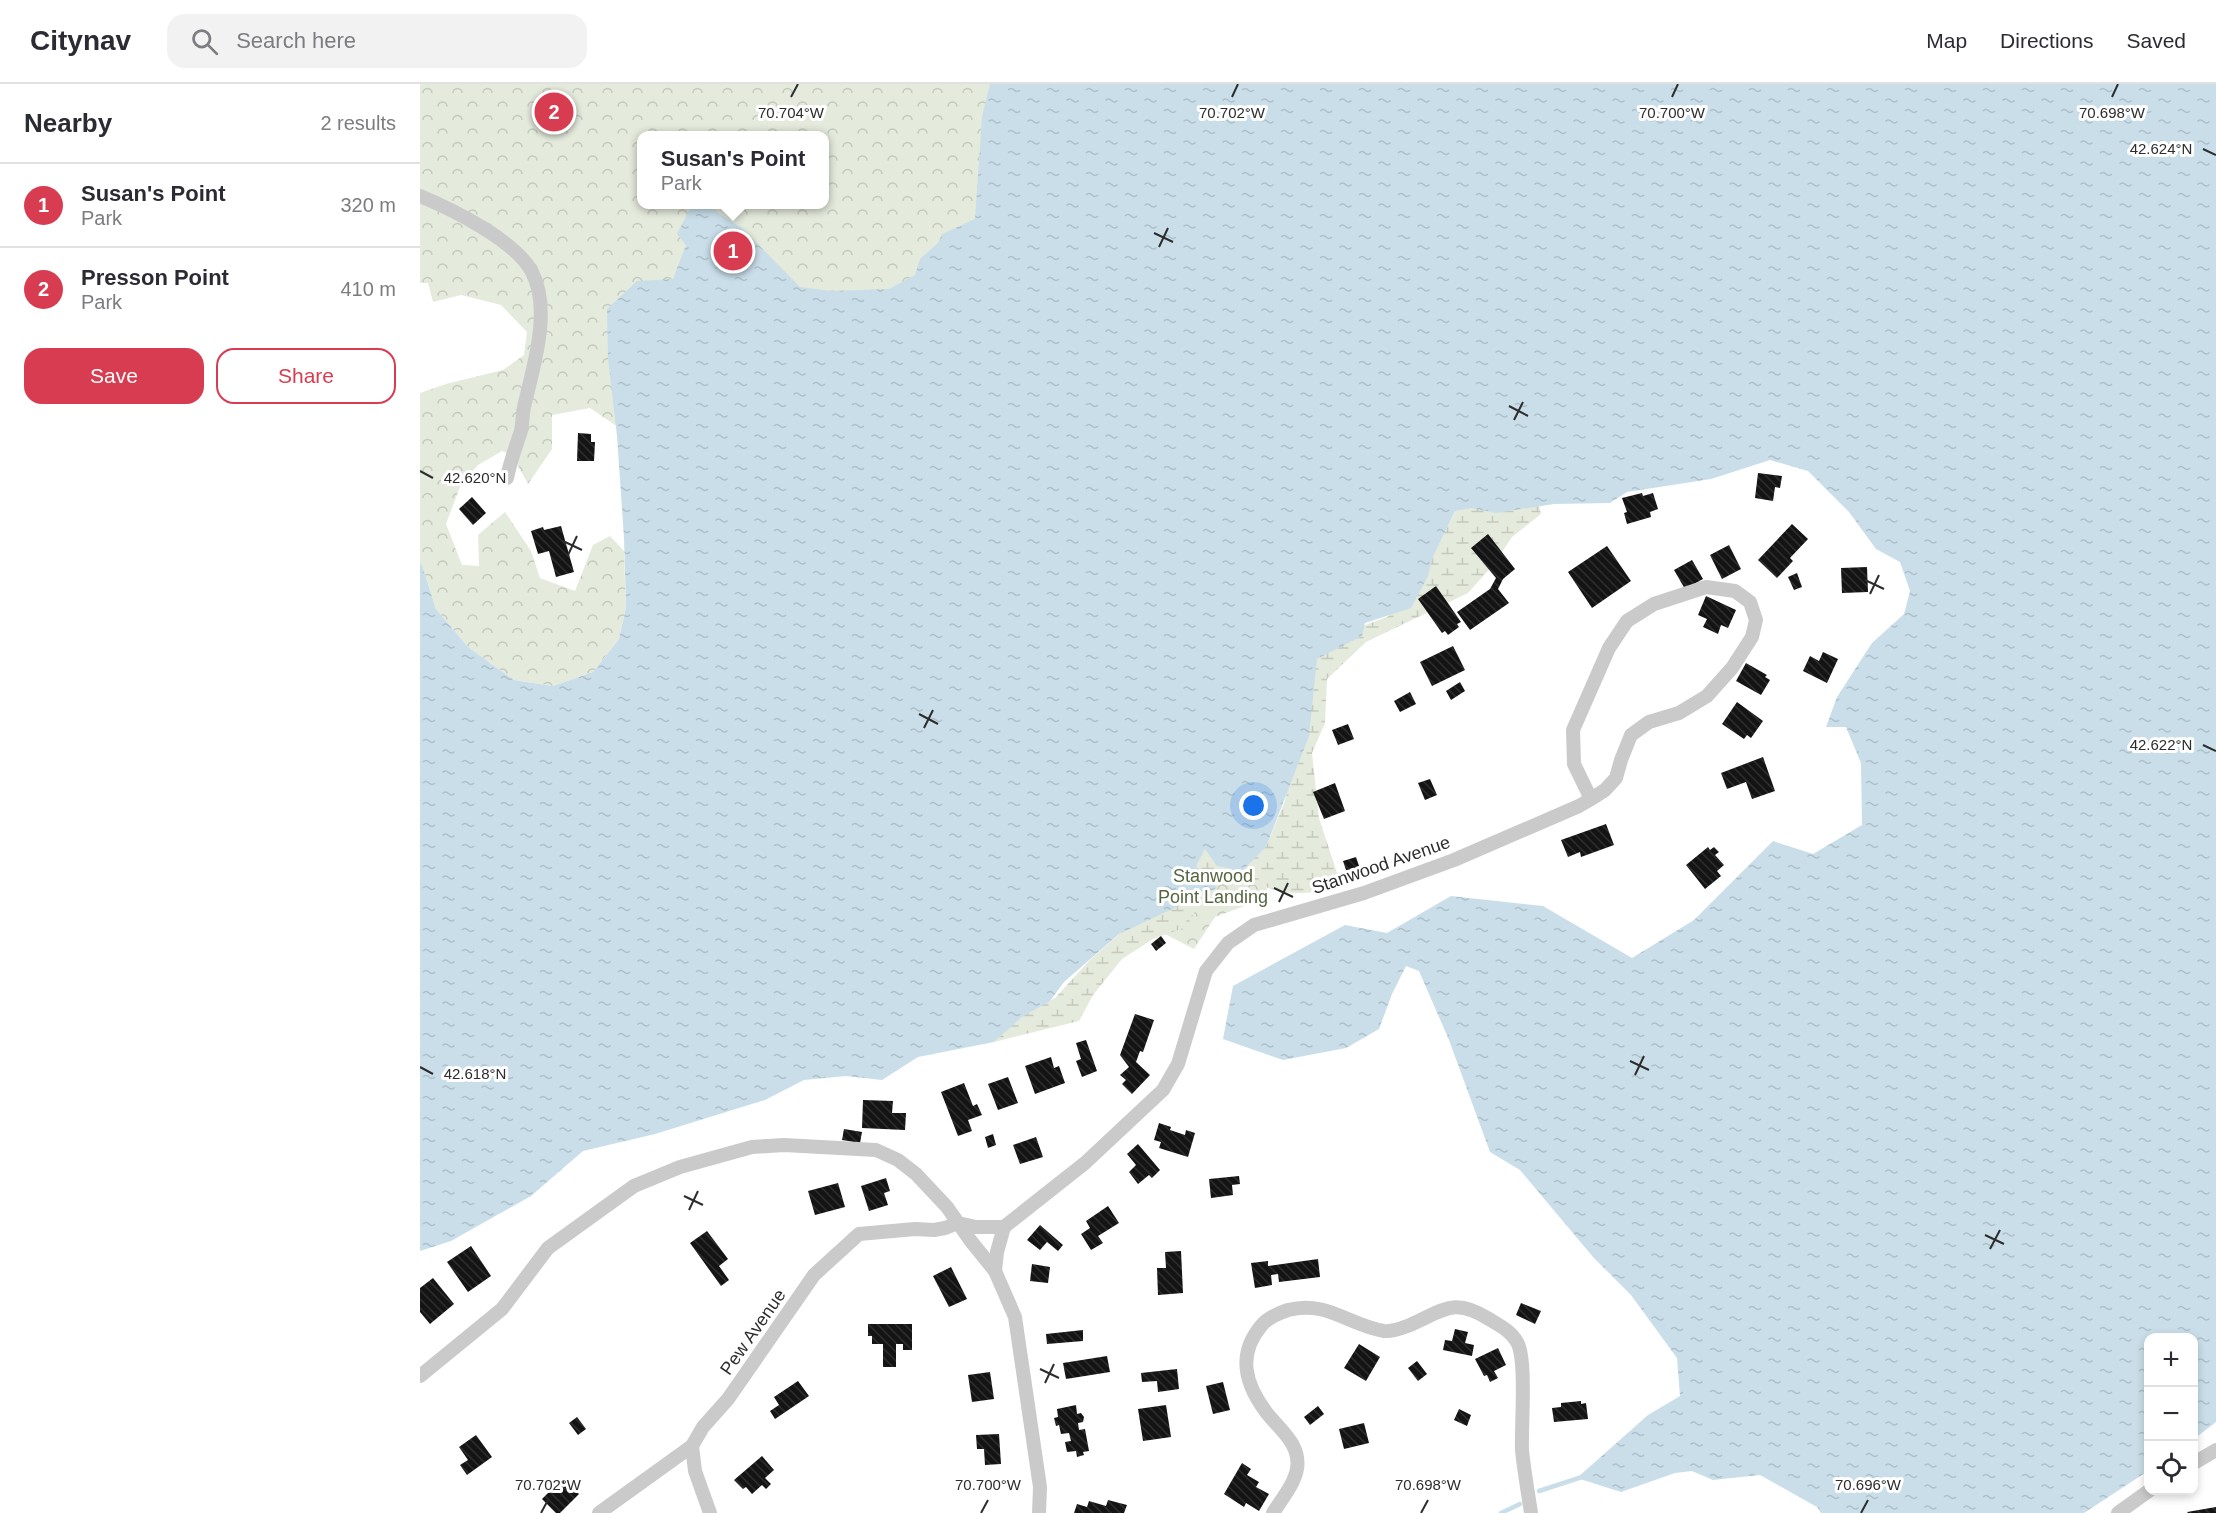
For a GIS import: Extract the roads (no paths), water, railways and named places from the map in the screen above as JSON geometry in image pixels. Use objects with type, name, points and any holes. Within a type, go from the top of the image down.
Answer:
[{"type":"street","points":[[420,196],[451,210],[518,254],[532,273],[537,288],[541,317],[521,432],[512,455],[507,478]]},
{"type":"street","name":"Stanwood Avenue","points":[[1005,1227],[1085,1163],[1163,1090],[1178,1064],[1206,971],[1228,943],[1254,924],[1364,893],[1454,860],[1591,799],[1605,790],[1616,778],[1620,760],[1631,735],[1649,722],[1678,713],[1707,696],[1732,668],[1752,637],[1756,620],[1750,602],[1735,591],[1706,587],[1654,604],[1627,621],[1609,648],[1573,730],[1574,764],[1591,799]]},
{"type":"street","points":[[420,1376],[502,1309],[548,1248],[634,1186],[690,1164],[752,1147],[839,1147],[876,1150],[898,1160],[916,1174],[947,1207],[995,1271],[1015,1317],[1040,1487],[1039,1513]]},
{"type":"street","points":[[958,1223],[976,1227],[1005,1227],[997,1252],[995,1271]]},
{"type":"street","name":"Pew Avenue","points":[[599,1513],[692,1446],[704,1426],[728,1399],[766,1346],[814,1275],[859,1234],[915,1229],[934,1230],[958,1223]]},
{"type":"street","points":[[1273,1513],[1297,1471],[1297,1455],[1292,1442],[1266,1412],[1254,1393],[1247,1374],[1245,1358],[1252,1338],[1263,1323],[1281,1312],[1299,1307],[1317,1307],[1385,1331],[1399,1330],[1447,1308],[1461,1307],[1473,1309],[1507,1330],[1517,1342],[1522,1358],[1522,1452],[1531,1513]]},
{"type":"street","points":[[692,1446],[694,1471],[710,1513]]},
{"type":"street","points":[[2198,1460],[2216,1450]]},
{"type":"street","points":[[2118,1513],[2144,1495]]},
{"type":"water","points":[[990,84],[2216,84],[2216,1422],[2198,1436],[2198,1333],[2144,1333],[2144,1474],[2084,1513],[1821,1513],[1817,1507],[1760,1475],[1713,1480],[1692,1471],[1675,1473],[1621,1492],[1577,1478],[1648,1415],[1680,1396],[1677,1358],[1631,1295],[1593,1257],[1520,1170],[1490,1152],[1449,1040],[1419,971],[1406,966],[1392,994],[1379,1029],[1346,1048],[1283,1060],[1223,1039],[1233,986],[1345,925],[1387,933],[1451,896],[1543,906],[1632,958],[1694,920],[1773,841],[1813,854],[1862,825],[1861,763],[1846,727],[1826,727],[1837,697],[1872,643],[1904,614],[1910,591],[1900,562],[1876,549],[1849,512],[1808,471],[1770,460],[1711,479],[1627,492],[1610,503],[1554,504],[1496,513],[1471,508],[1455,511],[1433,557],[1428,576],[1411,608],[1365,623],[1362,636],[1317,659],[1309,736],[1266,847],[1242,871],[1217,866],[1205,849],[1196,866],[1217,888],[1119,934],[1064,982],[1050,1001],[1022,1017],[994,1042],[918,1057],[882,1080],[846,1076],[804,1080],[765,1100],[655,1134],[583,1151],[531,1196],[451,1241],[420,1251],[420,563],[436,609],[468,647],[514,680],[553,686],[593,672],[619,639],[626,607],[624,538],[617,436],[608,359],[607,309],[637,281],[673,279],[686,245],[677,234],[690,209],[712,209],[742,228],[800,287],[832,291],[889,289],[915,275],[920,259],[938,243],[942,234],[975,219],[982,117]]},
{"type":"waterway","points":[[1539,1491],[1582,1477]]},
{"type":"waterway","points":[[1501,1513],[1520,1504]]},
{"type":"place","name":"Presson Point","points":[[554,112]]},
{"type":"place","name":"Susan's Point","points":[[733,251]]},
{"type":"park label","name":"Stanwood Point Landing","points":[[1213,886]]}]
